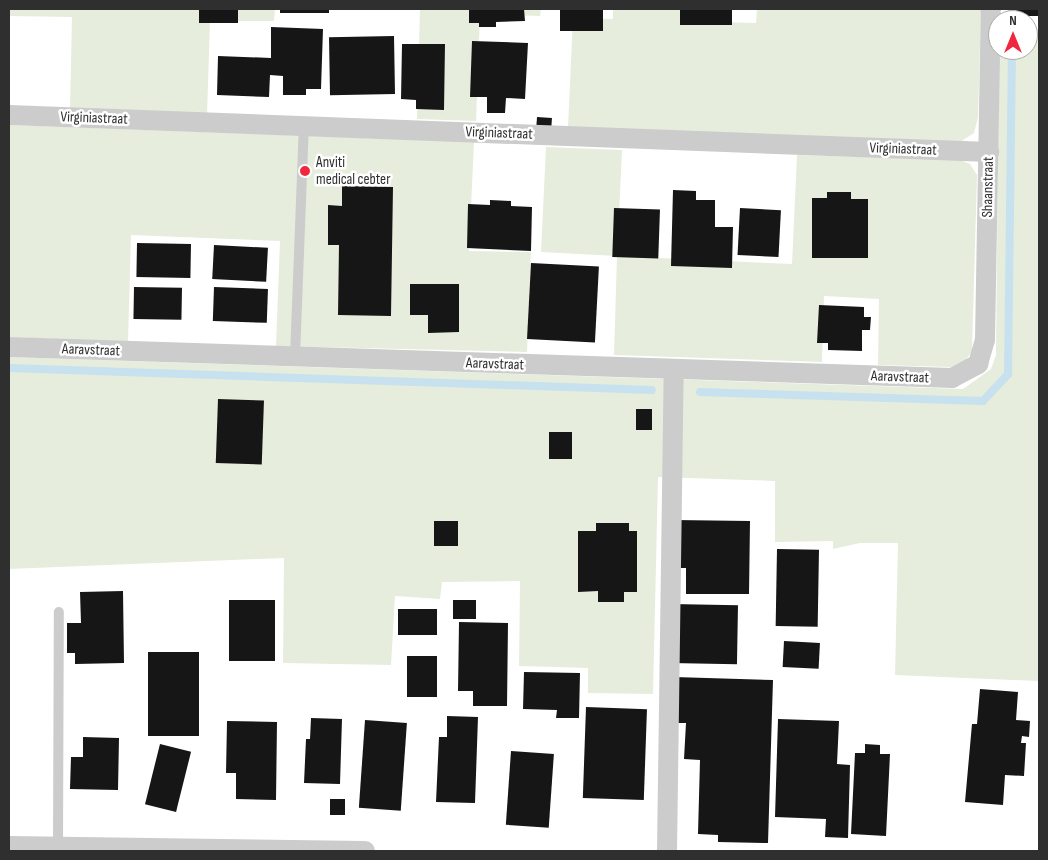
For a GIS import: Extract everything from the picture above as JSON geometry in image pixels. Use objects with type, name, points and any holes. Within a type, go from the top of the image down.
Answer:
[{"type":"street","name":"Shaanstraat","points":[[978,364],[985,340],[990,9]]},
{"type":"street","name":"Virginiastraat","points":[[9,115],[988,152]]},
{"type":"street","name":"Aaravstraat","points":[[9,347],[952,378],[978,364]]},
{"type":"street","points":[[666,851],[674,370]]},
{"type":"street","points":[[9,846],[365,851]]},
{"type":"lane","points":[[294,357],[304,126]]},
{"type":"lane","points":[[58,847],[59,612]]},
{"type":"green space","points":[[9,9],[275,9],[274,21],[210,21],[207,115],[70,108],[72,17],[9,16]]},
{"type":"green space","points":[[420,9],[541,9],[540,16],[480,14],[476,121],[417,119]]},
{"type":"green space","points":[[613,9],[685,9],[685,21],[756,23],[757,9],[981,9],[978,117],[974,133],[960,142],[568,127],[573,18],[613,19]]},
{"type":"green space","points":[[1039,29],[1039,681],[895,675],[898,543],[860,543],[833,549],[833,541],[775,542],[775,481],[658,477],[653,694],[588,693],[588,668],[519,666],[520,581],[442,582],[440,599],[395,596],[391,665],[283,663],[284,558],[9,569],[9,357],[963,389],[991,369],[996,355],[999,60],[1038,60]]},
{"type":"green space","points":[[9,125],[474,142],[469,251],[531,252],[527,352],[276,346],[280,241],[131,235],[128,342],[9,337]]},
{"type":"green space","points":[[546,147],[622,150],[617,256],[541,252]]},
{"type":"green space","points":[[797,155],[960,160],[970,164],[977,175],[972,352],[963,363],[951,367],[878,365],[879,299],[824,296],[822,362],[614,355],[617,256],[792,264]]},
{"type":"building","points":[[199,9],[238,9],[238,23],[199,23]]},
{"type":"building","points":[[280,9],[329,9],[329,13],[280,13]]},
{"type":"building","points":[[469,9],[524,9],[525,21],[496,22],[496,27],[479,27],[479,23],[469,23]]},
{"type":"building","points":[[560,9],[603,9],[603,31],[560,31]]},
{"type":"building","points":[[680,9],[732,9],[732,25],[680,25]]},
{"type":"building","points":[[1039,9],[1039,16],[1038,10],[1016,10]]},
{"type":"building","points":[[271,27],[323,29],[321,89],[306,89],[306,95],[283,95],[283,76],[270,75],[269,97],[217,95],[218,56],[271,58]]},
{"type":"building","points":[[394,36],[395,94],[330,95],[329,37]]},
{"type":"building","points":[[472,41],[528,43],[525,99],[506,98],[505,113],[487,113],[487,97],[470,97]]},
{"type":"building","points":[[402,44],[445,44],[444,110],[416,109],[416,100],[401,99]]},
{"type":"building","points":[[537,117],[552,118],[551,133],[536,132]]},
{"type":"building","points":[[342,186],[393,187],[391,316],[338,315],[339,245],[328,245],[328,205],[342,206]]},
{"type":"building","points":[[673,190],[696,191],[696,200],[715,200],[715,227],[733,227],[732,268],[671,266]]},
{"type":"building","points":[[827,192],[851,192],[851,199],[868,199],[868,258],[812,258],[812,198],[827,198]]},
{"type":"building","points":[[490,200],[511,201],[511,206],[532,207],[531,251],[467,248],[468,204],[490,205]]},
{"type":"building","points":[[614,208],[660,210],[658,259],[612,257]]},
{"type":"building","points":[[740,208],[781,210],[778,257],[738,255]]},
{"type":"building","points":[[137,243],[191,244],[190,278],[136,277]]},
{"type":"building","points":[[214,245],[268,248],[266,282],[212,279]]},
{"type":"building","points":[[531,263],[599,267],[595,342],[527,339]]},
{"type":"building","points":[[410,284],[459,284],[459,332],[428,333],[428,315],[410,315]]},
{"type":"building","points":[[134,287],[182,288],[181,320],[133,319]]},
{"type":"building","points":[[214,287],[268,289],[267,323],[213,321]]},
{"type":"building","points":[[819,305],[864,307],[864,317],[871,317],[870,330],[862,330],[862,351],[828,350],[828,343],[817,343]]},
{"type":"building","points":[[218,399],[264,401],[262,465],[216,463]]},
{"type":"building","points":[[636,409],[652,409],[652,430],[636,430]]},
{"type":"building","points":[[549,432],[572,432],[572,459],[549,459]]},
{"type":"building","points":[[674,520],[750,521],[749,594],[686,594],[686,568],[674,568]]},
{"type":"building","points":[[434,521],[458,521],[458,546],[434,546]]},
{"type":"building","points":[[596,523],[629,523],[629,531],[637,531],[637,592],[624,592],[624,602],[598,602],[598,591],[578,592],[578,531],[596,531]]},
{"type":"building","points":[[777,549],[819,550],[818,627],[776,626]]},
{"type":"building","points":[[123,591],[124,663],[75,664],[75,653],[67,653],[67,623],[81,623],[80,592]]},
{"type":"building","points":[[229,600],[275,600],[275,661],[229,661]]},
{"type":"building","points":[[453,600],[476,600],[476,619],[453,619]]},
{"type":"building","points":[[671,604],[738,605],[737,664],[670,663]]},
{"type":"building","points":[[398,609],[437,609],[437,635],[398,635]]},
{"type":"building","points":[[459,622],[508,623],[507,706],[473,706],[473,691],[458,691]]},
{"type":"building","points":[[784,641],[820,643],[819,669],[783,667]]},
{"type":"building","points":[[148,652],[199,652],[199,736],[148,736]]},
{"type":"building","points":[[407,656],[437,656],[437,697],[407,697]]},
{"type":"building","points":[[524,672],[580,673],[579,718],[556,718],[557,710],[523,709]]},
{"type":"building","points":[[674,677],[773,680],[768,843],[718,842],[718,835],[698,834],[700,760],[684,759],[686,723],[672,723]]},
{"type":"building","points":[[980,689],[1018,692],[1016,720],[1030,721],[1029,737],[1022,736],[1021,743],[1026,743],[1024,776],[1005,775],[1003,805],[965,802],[972,724],[977,724]]},
{"type":"building","points":[[586,707],[647,709],[644,800],[583,798]]},
{"type":"building","points":[[447,716],[478,717],[475,803],[436,802],[439,737],[447,737]]},
{"type":"building","points":[[311,718],[342,719],[340,784],[304,783],[306,739],[310,739]]},
{"type":"building","points":[[778,719],[839,721],[837,764],[850,765],[848,838],[825,837],[826,819],[775,817]]},
{"type":"building","points":[[365,720],[407,723],[401,811],[359,808]]},
{"type":"building","points":[[227,721],[277,722],[276,800],[236,799],[236,773],[226,773]]},
{"type":"building","points":[[83,737],[119,738],[118,790],[70,789],[71,757],[83,757]]},
{"type":"building","points":[[160,744],[191,752],[176,812],[145,804]]},
{"type":"building","points":[[865,744],[880,745],[880,754],[890,754],[886,836],[851,834],[855,753],[865,753]]},
{"type":"building","points":[[511,751],[554,754],[549,828],[506,825]]},
{"type":"building","points":[[330,799],[345,799],[345,815],[330,815]]},
{"type":"waterway","points":[[700,392],[983,401],[1008,374],[1012,60]]},
{"type":"waterway","points":[[9,368],[652,390]]},
{"type":"place","name":"Anviti medical cebter","points":[[305,171]]}]
